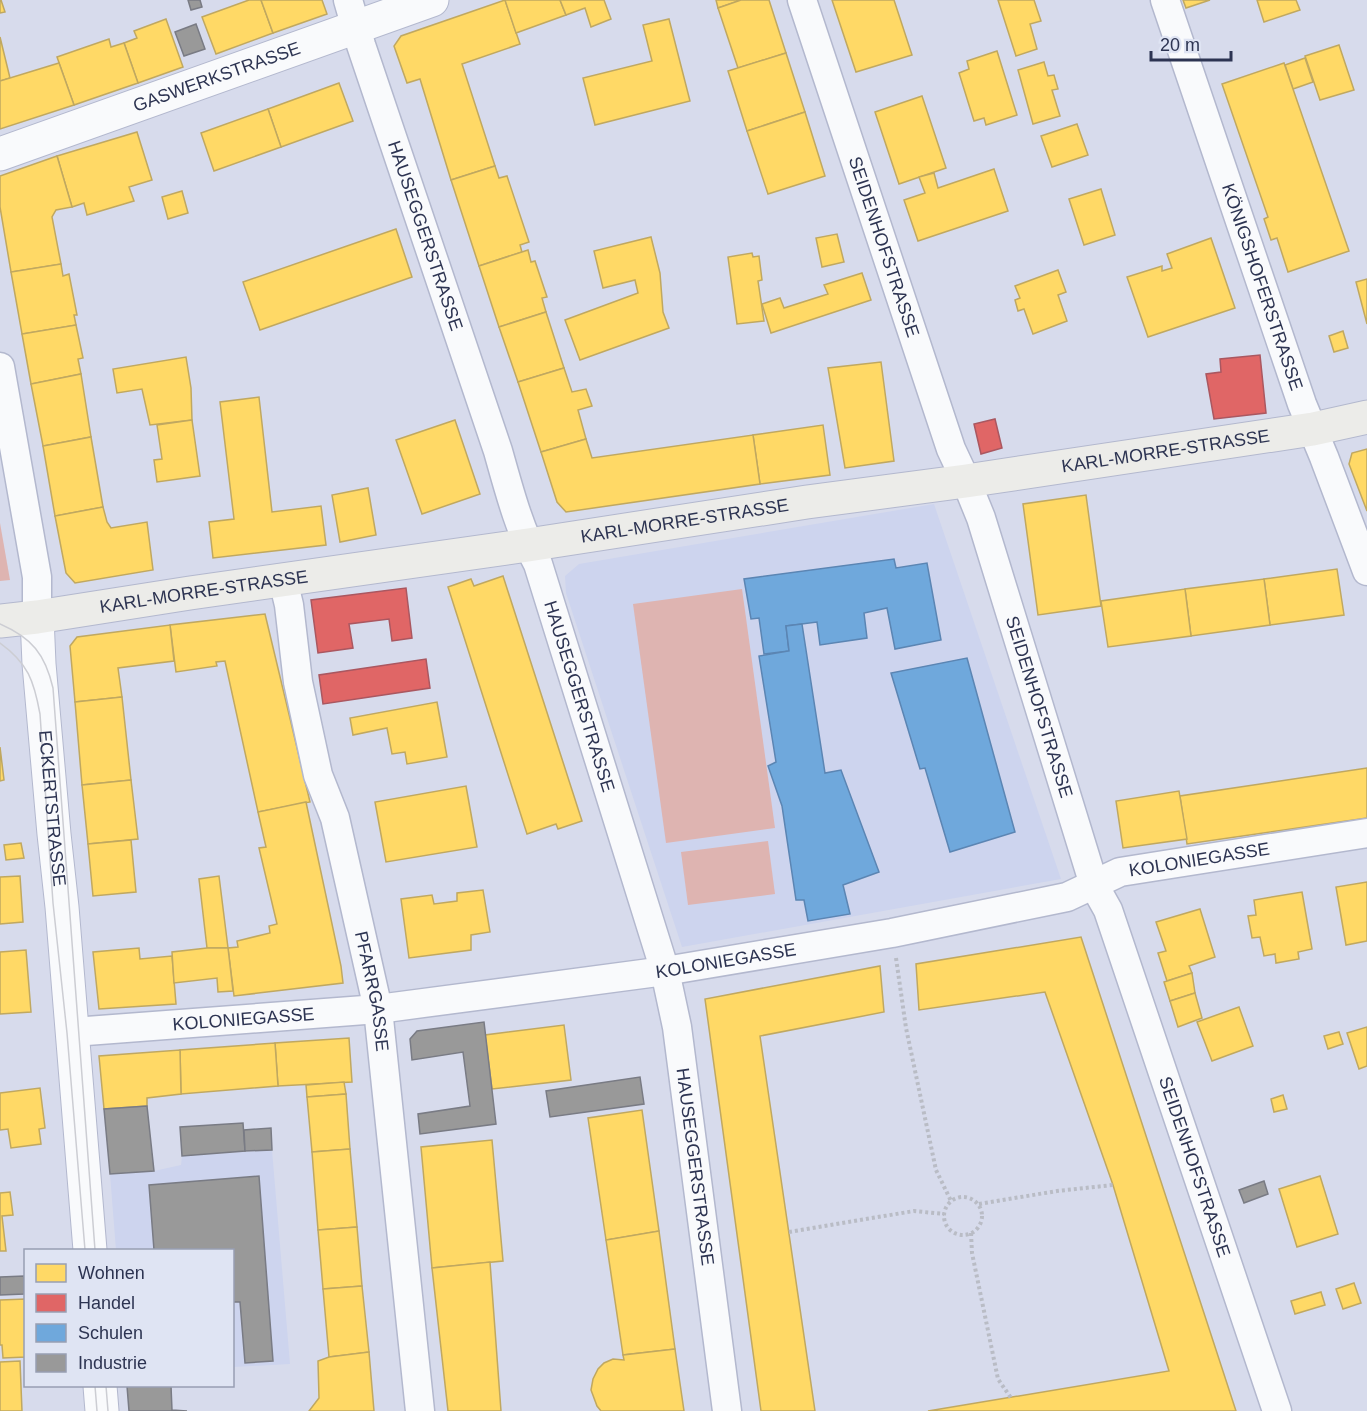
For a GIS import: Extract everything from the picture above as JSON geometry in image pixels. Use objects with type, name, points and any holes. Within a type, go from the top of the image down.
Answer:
[{"type":"main road","name":"KARL-MORRE-STRASSE","points":[[0,621],[966,481],[1313,429],[1367,417]]},
{"type":"street","name":"GASWERKSTRASSE","points":[[0,154],[352,14],[432,0]]},
{"type":"street","name":"SEIDENHOFSTRASSE","points":[[802,0],[947,438],[981,518],[1094,885],[1108,910],[1276,1411]]},
{"type":"street","name":"KÖNIGSHOFERSTRASSE","points":[[1166,0],[1302,404],[1367,572]]},
{"type":"street","name":"HAUSEGGERSTRASSE","points":[[352,14],[498,451],[516,513],[538,564],[666,971],[677,1027],[727,1411]]},
{"type":"street","name":"ECKERTSTRASSE","points":[[0,368],[37,576],[39,664],[73,1032],[90,1249]]},
{"type":"street","name":"PFARRGASSE","points":[[283,580],[289,605],[298,682],[318,775],[335,818],[378,1009],[420,1411]]},
{"type":"street","name":"KOLONIEGASSE","points":[[73,1032],[378,1009],[666,971],[916,928],[1067,897],[1120,872],[1367,833]]},
{"type":"street","points":[[100,1387],[102,1411]]},
{"type":"path","points":[[896,951],[906,1028],[936,1170],[951,1201]]},
{"type":"path","points":[[979,1204],[1057,1191],[1113,1185]]},
{"type":"path","points":[[961,1196],[972,1198],[979,1204],[982,1218],[980,1224],[971,1233],[954,1232],[946,1224],[944,1214],[951,1201],[961,1196]]},
{"type":"path","points":[[789,1232],[915,1210],[944,1214]]},
{"type":"path","points":[[971,1233],[972,1253],[998,1379],[1011,1398]]},
{"type":"shaded area","points":[[934,504],[1061,879],[682,947],[566,593],[565,576],[579,564]]},
{"type":"shaded area","points":[[0,523],[10,580],[0,581]]},
{"type":"shaded area","points":[[742,589],[775,828],[666,843],[633,604]]},
{"type":"shaded area","points":[[768,841],[775,894],[688,905],[681,852]]},
{"type":"shaded area","points":[[272,1150],[290,1364],[234,1367],[234,1249],[116,1249],[110,1174],[154,1171],[181,1165],[182,1156]]},
{"type":"building: Wohnen","points":[[0,0],[5,12],[0,13]]},
{"type":"building: Wohnen","points":[[249,0],[261,0],[273,33],[216,54],[202,17]]},
{"type":"building: Wohnen","points":[[261,0],[322,0],[327,14],[273,33]]},
{"type":"building: Wohnen","points":[[505,0],[520,44],[462,64],[495,166],[451,180],[420,79],[407,83],[394,46],[401,36]]},
{"type":"building: Wohnen","points":[[505,0],[560,0],[566,15],[516,33]]},
{"type":"building: Wohnen","points":[[560,0],[604,0],[611,19],[591,27],[585,8],[566,15]]},
{"type":"building: Wohnen","points":[[716,0],[741,0],[718,8]]},
{"type":"building: Wohnen","points":[[741,0],[769,0],[786,53],[738,68],[718,8]]},
{"type":"building: Wohnen","points":[[832,0],[894,0],[912,55],[856,72]]},
{"type":"building: Wohnen","points":[[998,0],[1034,0],[1041,21],[1030,24],[1037,49],[1016,56]]},
{"type":"building: Wohnen","points":[[1183,0],[1210,0],[1186,8]]},
{"type":"building: Wohnen","points":[[1257,0],[1296,0],[1300,10],[1264,22]]},
{"type":"building: Wohnen","points":[[166,19],[183,67],[138,83],[124,43],[137,38],[134,31]]},
{"type":"building: Wohnen","points":[[669,19],[690,101],[595,125],[583,78],[652,61],[643,25]]},
{"type":"building: Wohnen","points":[[0,37],[10,78],[0,81]]},
{"type":"building: Wohnen","points":[[109,39],[111,47],[124,43],[138,83],[74,105],[57,57]]},
{"type":"building: Wohnen","points":[[1339,45],[1354,90],[1320,100],[1305,56]]},
{"type":"building: Wohnen","points":[[997,51],[1017,115],[986,125],[984,118],[974,121],[959,73],[969,69],[967,61]]},
{"type":"building: Wohnen","points":[[786,53],[805,112],[747,131],[728,71]]},
{"type":"building: Wohnen","points":[[1305,58],[1313,82],[1293,89],[1285,65]]},
{"type":"building: Wohnen","points":[[1044,62],[1048,76],[1054,75],[1058,89],[1052,90],[1060,116],[1033,124],[1018,70]]},
{"type":"building: Wohnen","points":[[59,63],[74,105],[0,129],[0,81]]},
{"type":"building: Wohnen","points":[[1284,63],[1349,251],[1288,272],[1277,238],[1271,240],[1264,219],[1268,217],[1222,84]]},
{"type":"building: Wohnen","points":[[339,83],[353,121],[281,147],[268,109]]},
{"type":"building: Wohnen","points":[[922,96],[946,168],[899,184],[875,112]]},
{"type":"building: Wohnen","points":[[268,109],[281,147],[214,171],[201,133]]},
{"type":"building: Wohnen","points":[[805,112],[825,176],[768,194],[747,131]]},
{"type":"building: Wohnen","points":[[1077,124],[1088,155],[1052,167],[1041,136]]},
{"type":"building: Wohnen","points":[[137,132],[152,180],[129,187],[134,201],[87,215],[84,203],[72,207],[57,156]]},
{"type":"building: Wohnen","points":[[57,156],[72,207],[56,210],[52,217],[61,264],[11,272],[0,207],[0,176]]},
{"type":"building: Wohnen","points":[[495,166],[499,178],[507,176],[529,242],[520,245],[522,252],[479,266],[451,180]]},
{"type":"building: Wohnen","points":[[994,169],[1008,211],[918,241],[904,200],[925,193],[919,177],[934,173],[938,188]]},
{"type":"building: Wohnen","points":[[1101,189],[1115,235],[1084,245],[1069,199]]},
{"type":"building: Wohnen","points":[[182,191],[188,213],[168,219],[162,197]]},
{"type":"building: Wohnen","points":[[396,229],[412,277],[260,330],[243,282]]},
{"type":"building: Wohnen","points":[[837,234],[844,262],[822,267],[816,238]]},
{"type":"building: Wohnen","points":[[651,237],[660,273],[663,312],[669,328],[580,360],[565,320],[638,293],[635,280],[603,288],[594,251]]},
{"type":"building: Wohnen","points":[[1211,238],[1235,308],[1148,337],[1127,277],[1162,266],[1162,271],[1172,268],[1167,254]]},
{"type":"building: Wohnen","points":[[528,250],[531,262],[535,261],[547,297],[542,298],[546,312],[499,327],[479,266]]},
{"type":"building: Wohnen","points":[[752,253],[753,257],[759,256],[762,280],[758,281],[764,321],[737,324],[728,257]]},
{"type":"building: Wohnen","points":[[61,264],[63,276],[69,274],[77,315],[74,315],[76,325],[22,334],[11,272]]},
{"type":"building: Wohnen","points":[[1058,270],[1066,292],[1058,295],[1067,321],[1033,334],[1024,309],[1018,311],[1015,300],[1020,298],[1015,286]]},
{"type":"building: Wohnen","points":[[862,273],[871,300],[771,333],[762,304],[780,298],[784,308],[828,294],[824,285]]},
{"type":"building: Wohnen","points":[[1367,279],[1367,324],[1356,282]]},
{"type":"building: Wohnen","points":[[546,312],[564,368],[518,382],[499,327]]},
{"type":"building: Wohnen","points":[[76,325],[83,358],[78,359],[81,374],[31,384],[22,334]]},
{"type":"building: Wohnen","points":[[1343,331],[1348,348],[1334,352],[1329,336]]},
{"type":"building: Wohnen","points":[[186,357],[191,388],[192,420],[150,425],[142,389],[117,393],[113,369]]},
{"type":"building: Wohnen","points":[[881,362],[894,461],[845,468],[828,368]]},
{"type":"building: Wohnen","points":[[564,368],[572,392],[586,389],[592,406],[578,410],[586,439],[541,452],[518,382]]},
{"type":"building: Wohnen","points":[[81,374],[91,437],[43,446],[31,384]]},
{"type":"building: Wohnen","points":[[259,397],[272,512],[321,506],[326,545],[213,558],[209,522],[234,519],[220,402]]},
{"type":"building: Wohnen","points":[[192,420],[200,476],[157,482],[154,460],[162,459],[157,425]]},
{"type":"building: Wohnen","points":[[455,420],[480,494],[422,514],[396,440]]},
{"type":"building: Wohnen","points":[[823,425],[830,475],[760,484],[753,435]]},
{"type":"building: Wohnen","points":[[753,435],[760,484],[566,512],[557,502],[541,452],[586,439],[592,458]]},
{"type":"building: Wohnen","points":[[91,437],[103,507],[55,516],[43,446]]},
{"type":"building: Wohnen","points":[[1367,449],[1367,511],[1349,464],[1352,453]]},
{"type":"building: Wohnen","points":[[368,488],[376,535],[340,542],[332,495]]},
{"type":"building: Wohnen","points":[[1086,495],[1101,606],[1038,615],[1023,504]]},
{"type":"building: Wohnen","points":[[103,507],[111,528],[147,522],[153,570],[75,583],[66,573],[55,516]]},
{"type":"building: Wohnen","points":[[1337,569],[1344,615],[1270,625],[1264,579]]},
{"type":"building: Wohnen","points":[[503,576],[582,821],[558,829],[556,824],[527,834],[448,587],[471,579],[474,586]]},
{"type":"building: Wohnen","points":[[1264,579],[1270,625],[1191,636],[1185,589]]},
{"type":"building: Wohnen","points":[[1185,589],[1191,636],[1108,647],[1101,601]]},
{"type":"building: Wohnen","points":[[265,614],[310,802],[258,812],[225,661],[216,662],[217,666],[176,672],[170,625]]},
{"type":"building: Wohnen","points":[[170,625],[174,661],[118,668],[122,697],[75,702],[70,646],[77,637]]},
{"type":"building: Wohnen","points":[[122,697],[131,780],[82,785],[75,702]]},
{"type":"building: Wohnen","points":[[437,702],[447,757],[407,764],[405,752],[392,754],[387,728],[353,735],[350,718]]},
{"type":"building: Wohnen","points":[[0,747],[4,780],[0,781]]},
{"type":"building: Wohnen","points":[[1367,768],[1367,818],[1187,844],[1180,796]]},
{"type":"building: Wohnen","points":[[131,780],[138,839],[88,844],[82,785]]},
{"type":"building: Wohnen","points":[[466,786],[477,847],[386,862],[375,802]]},
{"type":"building: Wohnen","points":[[1179,791],[1187,839],[1123,848],[1116,801]]},
{"type":"building: Wohnen","points":[[306,802],[343,983],[234,996],[228,948],[238,947],[237,941],[270,933],[269,926],[277,924],[259,848],[266,847],[258,812]]},
{"type":"building: Wohnen","points":[[131,840],[136,892],[93,896],[88,844]]},
{"type":"building: Wohnen","points":[[21,843],[24,858],[6,860],[4,845]]},
{"type":"building: Wohnen","points":[[20,876],[23,922],[0,924],[0,877]]},
{"type":"building: Wohnen","points":[[219,876],[228,948],[207,948],[199,879]]},
{"type":"building: Wohnen","points":[[1367,882],[1367,941],[1346,945],[1336,887]]},
{"type":"building: Wohnen","points":[[483,890],[490,932],[471,935],[471,950],[409,958],[401,899],[432,895],[434,904],[457,901],[457,893]]},
{"type":"building: Wohnen","points":[[1302,892],[1312,949],[1298,952],[1299,959],[1276,963],[1275,954],[1264,956],[1260,937],[1252,938],[1248,916],[1256,915],[1254,900]]},
{"type":"building: Wohnen","points":[[1200,909],[1215,957],[1189,966],[1192,973],[1167,981],[1158,953],[1166,951],[1156,922]]},
{"type":"building: Wohnen","points":[[1081,937],[1236,1411],[928,1411],[1169,1371],[1113,1185],[1045,992],[919,1010],[916,964]]},
{"type":"building: Wohnen","points":[[139,948],[140,959],[172,956],[176,1004],[99,1009],[93,952]]},
{"type":"building: Wohnen","points":[[228,948],[233,991],[218,992],[217,978],[174,983],[172,952]]},
{"type":"building: Wohnen","points":[[26,950],[31,1012],[0,1014],[0,952]]},
{"type":"building: Wohnen","points":[[880,966],[884,1012],[760,1036],[815,1411],[761,1411],[705,999]]},
{"type":"building: Wohnen","points":[[1192,973],[1195,993],[1170,1001],[1164,982]]},
{"type":"building: Wohnen","points":[[1195,993],[1202,1018],[1178,1027],[1170,1001]]},
{"type":"building: Wohnen","points":[[1239,1007],[1253,1046],[1212,1061],[1197,1022]]},
{"type":"building: Wohnen","points":[[564,1025],[571,1080],[492,1089],[485,1035]]},
{"type":"building: Wohnen","points":[[1367,1027],[1367,1066],[1359,1069],[1347,1033]]},
{"type":"building: Wohnen","points":[[1339,1032],[1343,1044],[1328,1049],[1324,1036]]},
{"type":"building: Wohnen","points":[[349,1038],[352,1082],[278,1086],[275,1043]]},
{"type":"building: Wohnen","points":[[275,1043],[278,1086],[181,1094],[180,1050]]},
{"type":"building: Wohnen","points":[[180,1050],[181,1094],[147,1098],[147,1106],[104,1109],[99,1056]]},
{"type":"building: Wohnen","points":[[344,1082],[346,1094],[307,1097],[306,1085]]},
{"type":"building: Wohnen","points":[[40,1088],[45,1128],[39,1129],[41,1144],[11,1148],[8,1129],[0,1130],[0,1093]]},
{"type":"building: Wohnen","points":[[346,1094],[350,1149],[312,1152],[307,1097]]},
{"type":"building: Wohnen","points":[[1283,1095],[1287,1109],[1274,1112],[1271,1099]]},
{"type":"building: Wohnen","points":[[642,1110],[659,1231],[606,1240],[588,1118]]},
{"type":"building: Wohnen","points":[[492,1140],[503,1261],[432,1268],[421,1147]]},
{"type":"building: Wohnen","points":[[350,1149],[357,1227],[318,1230],[312,1152]]},
{"type":"building: Wohnen","points":[[1320,1176],[1338,1234],[1297,1247],[1279,1189]]},
{"type":"building: Wohnen","points":[[10,1192],[13,1215],[2,1216],[6,1251],[0,1251],[0,1193]]},
{"type":"building: Wohnen","points":[[357,1227],[362,1286],[323,1289],[318,1230]]},
{"type":"building: Wohnen","points":[[659,1231],[675,1349],[623,1355],[606,1240]]},
{"type":"building: Wohnen","points":[[490,1262],[501,1411],[448,1411],[432,1268]]},
{"type":"building: Wohnen","points":[[1354,1283],[1361,1303],[1343,1309],[1336,1289]]},
{"type":"building: Wohnen","points":[[362,1286],[369,1352],[329,1357],[323,1289]]},
{"type":"building: Wohnen","points":[[1321,1292],[1325,1305],[1295,1314],[1291,1301]]},
{"type":"building: Wohnen","points":[[24,1299],[24,1357],[3,1358],[2,1345],[0,1345],[0,1300]]},
{"type":"building: Wohnen","points":[[675,1349],[684,1411],[601,1411],[597,1406],[591,1390],[593,1379],[604,1363],[613,1359],[624,1360],[623,1355]]},
{"type":"building: Wohnen","points":[[369,1352],[374,1411],[309,1411],[319,1398],[318,1361],[329,1357]]},
{"type":"building: Wohnen","points":[[20,1361],[22,1411],[0,1411],[0,1362]]},
{"type":"building: Handel","points":[[1260,355],[1266,413],[1214,419],[1206,374],[1221,372],[1220,359]]},
{"type":"building: Handel","points":[[995,419],[1002,448],[981,454],[974,424]]},
{"type":"building: Handel","points":[[406,588],[412,638],[392,641],[389,619],[349,624],[353,648],[318,653],[311,600]]},
{"type":"building: Handel","points":[[426,659],[430,688],[323,704],[319,675]]},
{"type":"building: Schulen","points":[[894,559],[896,568],[927,563],[941,640],[895,649],[887,608],[864,613],[867,638],[820,645],[817,622],[786,626],[789,651],[764,654],[759,618],[751,619],[744,579]]},
{"type":"building: Schulen","points":[[802,624],[825,773],[841,770],[879,872],[843,885],[850,914],[808,921],[804,900],[796,900],[782,806],[768,766],[776,762],[759,656],[789,651],[786,626]]},
{"type":"building: Schulen","points":[[967,658],[1015,832],[950,852],[925,768],[920,769],[891,673]]},
{"type":"building: Industrie","points":[[188,0],[200,0],[202,7],[191,10]]},
{"type":"building: Industrie","points":[[196,24],[205,49],[184,56],[175,32]]},
{"type":"building: Industrie","points":[[484,1022],[496,1124],[420,1134],[418,1114],[470,1106],[463,1052],[412,1060],[410,1039],[417,1031]]},
{"type":"building: Industrie","points":[[640,1077],[644,1104],[550,1117],[546,1091]]},
{"type":"building: Industrie","points":[[147,1106],[154,1171],[110,1174],[104,1109]]},
{"type":"building: Industrie","points":[[243,1123],[245,1151],[182,1156],[180,1127]]},
{"type":"building: Industrie","points":[[271,1128],[272,1150],[245,1151],[244,1130]]},
{"type":"building: Industrie","points":[[259,1176],[273,1361],[245,1363],[240,1302],[234,1302],[234,1249],[154,1249],[149,1185]]},
{"type":"building: Industrie","points":[[1264,1181],[1268,1194],[1244,1203],[1239,1190]]},
{"type":"building: Industrie","points":[[24,1276],[24,1294],[0,1295],[0,1277]]},
{"type":"building: Industrie","points":[[127,1387],[171,1387],[172,1410],[187,1411],[129,1411]]},
{"type":"tram line","points":[[0,624],[21,635],[36,648],[46,666],[53,688],[95,1249]]},
{"type":"tram line","points":[[0,643],[10,650],[28,674],[40,714],[53,903],[67,1033],[85,1249]]},
{"type":"tram line","points":[[95,1387],[97,1411]]},
{"type":"tram line","points":[[106,1387],[108,1411]]}]
